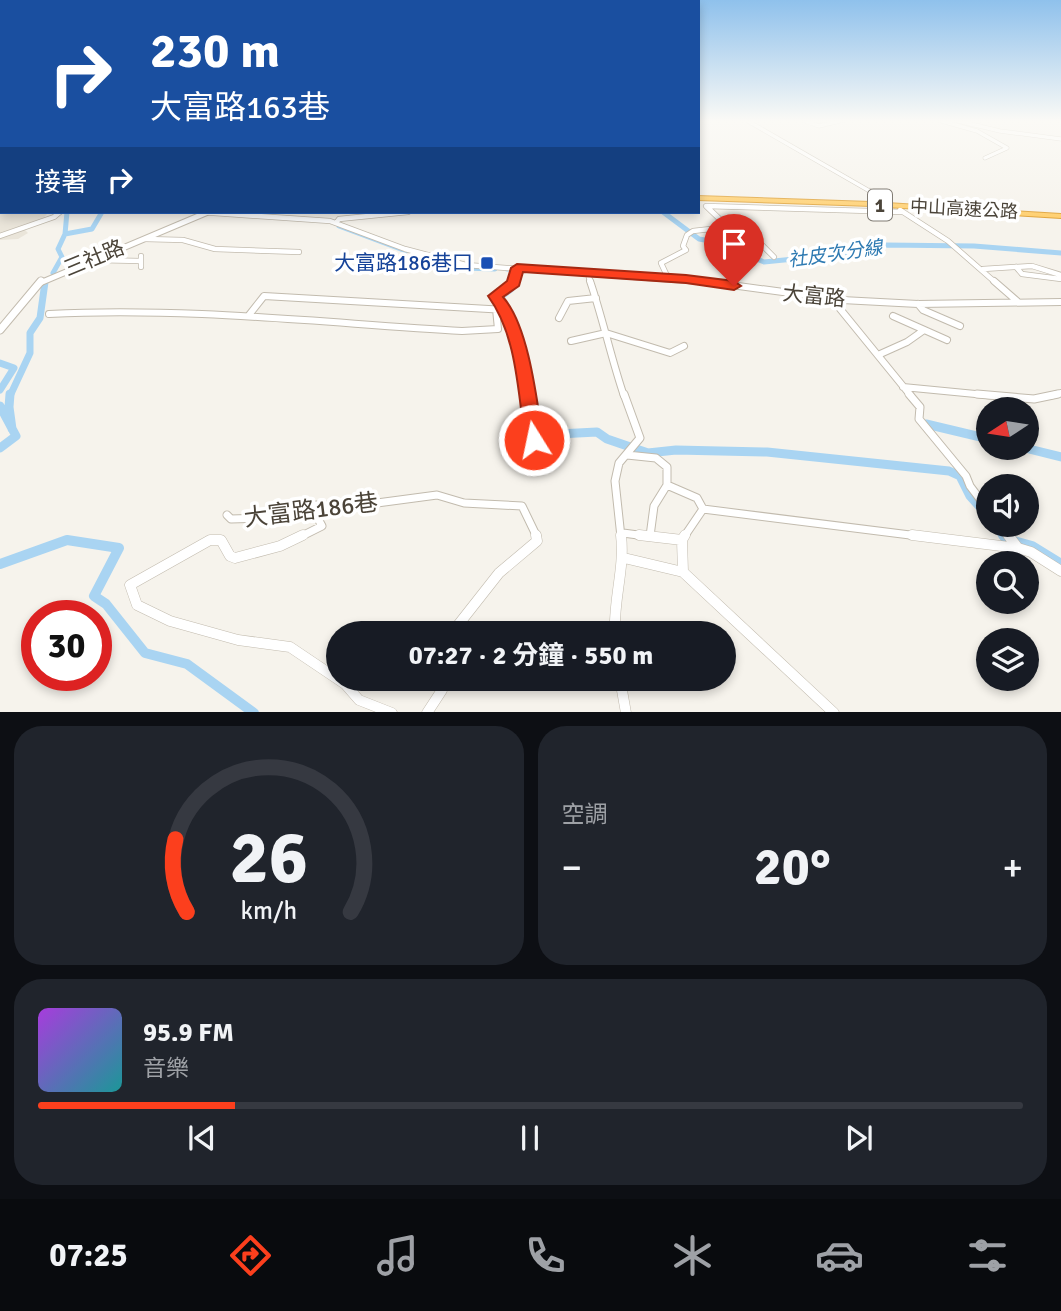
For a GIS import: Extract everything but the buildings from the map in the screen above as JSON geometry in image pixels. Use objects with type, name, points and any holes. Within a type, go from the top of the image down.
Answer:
[{"type":"highway","name":"中山高速公路","points":[[700,193],[1061,209]]},
{"type":"highway","name":"中山高速公路","points":[[700,198],[883,205],[1061,216]]},
{"type":"street","points":[[804,153],[880,197]]},
{"type":"street","points":[[985,158],[996,153]]},
{"type":"street","points":[[727,226],[706,206],[900,210],[948,241],[983,269],[1017,302]]},
{"type":"street","points":[[0,236],[58,214]]},
{"type":"street","name":"三社路","points":[[0,330],[35,285],[199,214]]},
{"type":"street","name":"大富路","points":[[228,214],[336,223],[395,246],[454,263],[668,278],[832,299],[918,304],[1061,302]]},
{"type":"street","points":[[336,223],[339,219],[388,214]]},
{"type":"street","points":[[668,278],[661,263],[686,250],[683,246],[687,235],[696,229],[727,226],[745,229],[774,257]]},
{"type":"street","points":[[143,239],[183,240],[215,249],[299,252]]},
{"type":"street","points":[[91,260],[141,262]]},
{"type":"street","points":[[983,269],[1016,267],[1021,274],[1061,277]]},
{"type":"street","points":[[517,268],[514,283],[495,296],[506,310],[523,369],[534,440]]},
{"type":"street","points":[[587,272],[611,359],[640,438],[619,463],[615,481],[624,558],[614,621]]},
{"type":"street","points":[[249,315],[264,296],[506,310]]},
{"type":"street","points":[[559,318],[561,309],[568,301],[596,298]]},
{"type":"street","points":[[832,299],[920,407],[919,419],[966,476],[976,494]]},
{"type":"street","points":[[918,304],[923,310],[960,326]]},
{"type":"street","points":[[49,314],[100,310],[249,315],[461,331],[498,329],[496,309]]},
{"type":"street","points":[[893,316],[947,340]]},
{"type":"street","points":[[878,355],[907,342],[924,330]]},
{"type":"street","points":[[571,341],[606,333],[670,353],[684,346]]},
{"type":"street","points":[[903,387],[1034,399],[1061,393]]},
{"type":"street","points":[[627,455],[656,458],[667,467],[667,485],[654,506],[650,536]]},
{"type":"street","points":[[667,485],[697,498],[703,509]]},
{"type":"street","name":"大富路186巷","points":[[228,514],[232,519],[255,520],[314,505],[362,505],[437,495],[443,500],[471,504],[522,506],[536,531],[537,541],[499,573],[461,621]]},
{"type":"street","points":[[683,572],[682,540],[703,509]]},
{"type":"street","points":[[703,509],[1017,547],[1031,552],[1061,571]]},
{"type":"street","name":"大富路186巷","points":[[317,517],[322,526],[280,546],[235,558],[230,556],[221,540],[210,540],[130,585],[137,606],[170,621],[238,640],[290,647],[345,684],[359,700],[392,712]]},
{"type":"street","points":[[622,533],[682,540]]},
{"type":"street","points":[[1010,537],[1017,547]]},
{"type":"street","points":[[624,558],[683,572],[834,712]]},
{"type":"street","points":[[427,712],[441,691]]},
{"type":"street","points":[[622,691],[626,712]]},
{"type":"shaded area","points":[[0,214],[47,214],[38,224],[24,229],[28,233],[18,239],[0,240]]},
{"type":"waterway","points":[[65,234],[67,214]]},
{"type":"waterway","points":[[65,234],[92,229],[101,214]]},
{"type":"waterway","name":"社皮次分線","points":[[666,214],[699,239],[716,242],[764,262],[864,252],[885,245],[974,246],[1061,253]]},
{"type":"waterway","points":[[339,226],[406,251]]},
{"type":"waterway","points":[[53,273],[62,257],[58,249],[65,234]]},
{"type":"waterway","points":[[432,257],[463,268],[495,269]]},
{"type":"waterway","points":[[507,269],[514,269],[512,283]]},
{"type":"waterway","points":[[512,281],[511,289],[499,298],[514,322],[532,396]]},
{"type":"waterway","points":[[10,396],[30,353],[30,333],[40,318],[45,282]]},
{"type":"waterway","points":[[0,363],[14,368],[0,390]]},
{"type":"waterway","points":[[10,394],[12,428]]},
{"type":"waterway","points":[[532,394],[539,435],[597,432],[607,439],[648,453],[676,450],[767,452],[949,471],[960,476],[976,503]]},
{"type":"waterway","points":[[0,406],[12,428]]},
{"type":"waterway","points":[[926,424],[976,436]]},
{"type":"waterway","points":[[0,448],[16,436],[12,428]]},
{"type":"waterway","points":[[1040,452],[1061,457]]},
{"type":"waterway","points":[[1004,537],[1032,546],[1061,564]]},
{"type":"waterway","points":[[0,564],[67,540],[119,548],[94,596],[106,604],[145,653],[187,664],[253,712]]},
{"type":"tunnel","points":[[880,197],[897,208]]},
{"type":"place","name":"大富路186巷口","points":[[487,263]]},
{"type":"route","points":[[534,440],[523,369],[505,307],[495,296],[514,283],[517,268],[686,279],[734,286]]}]
